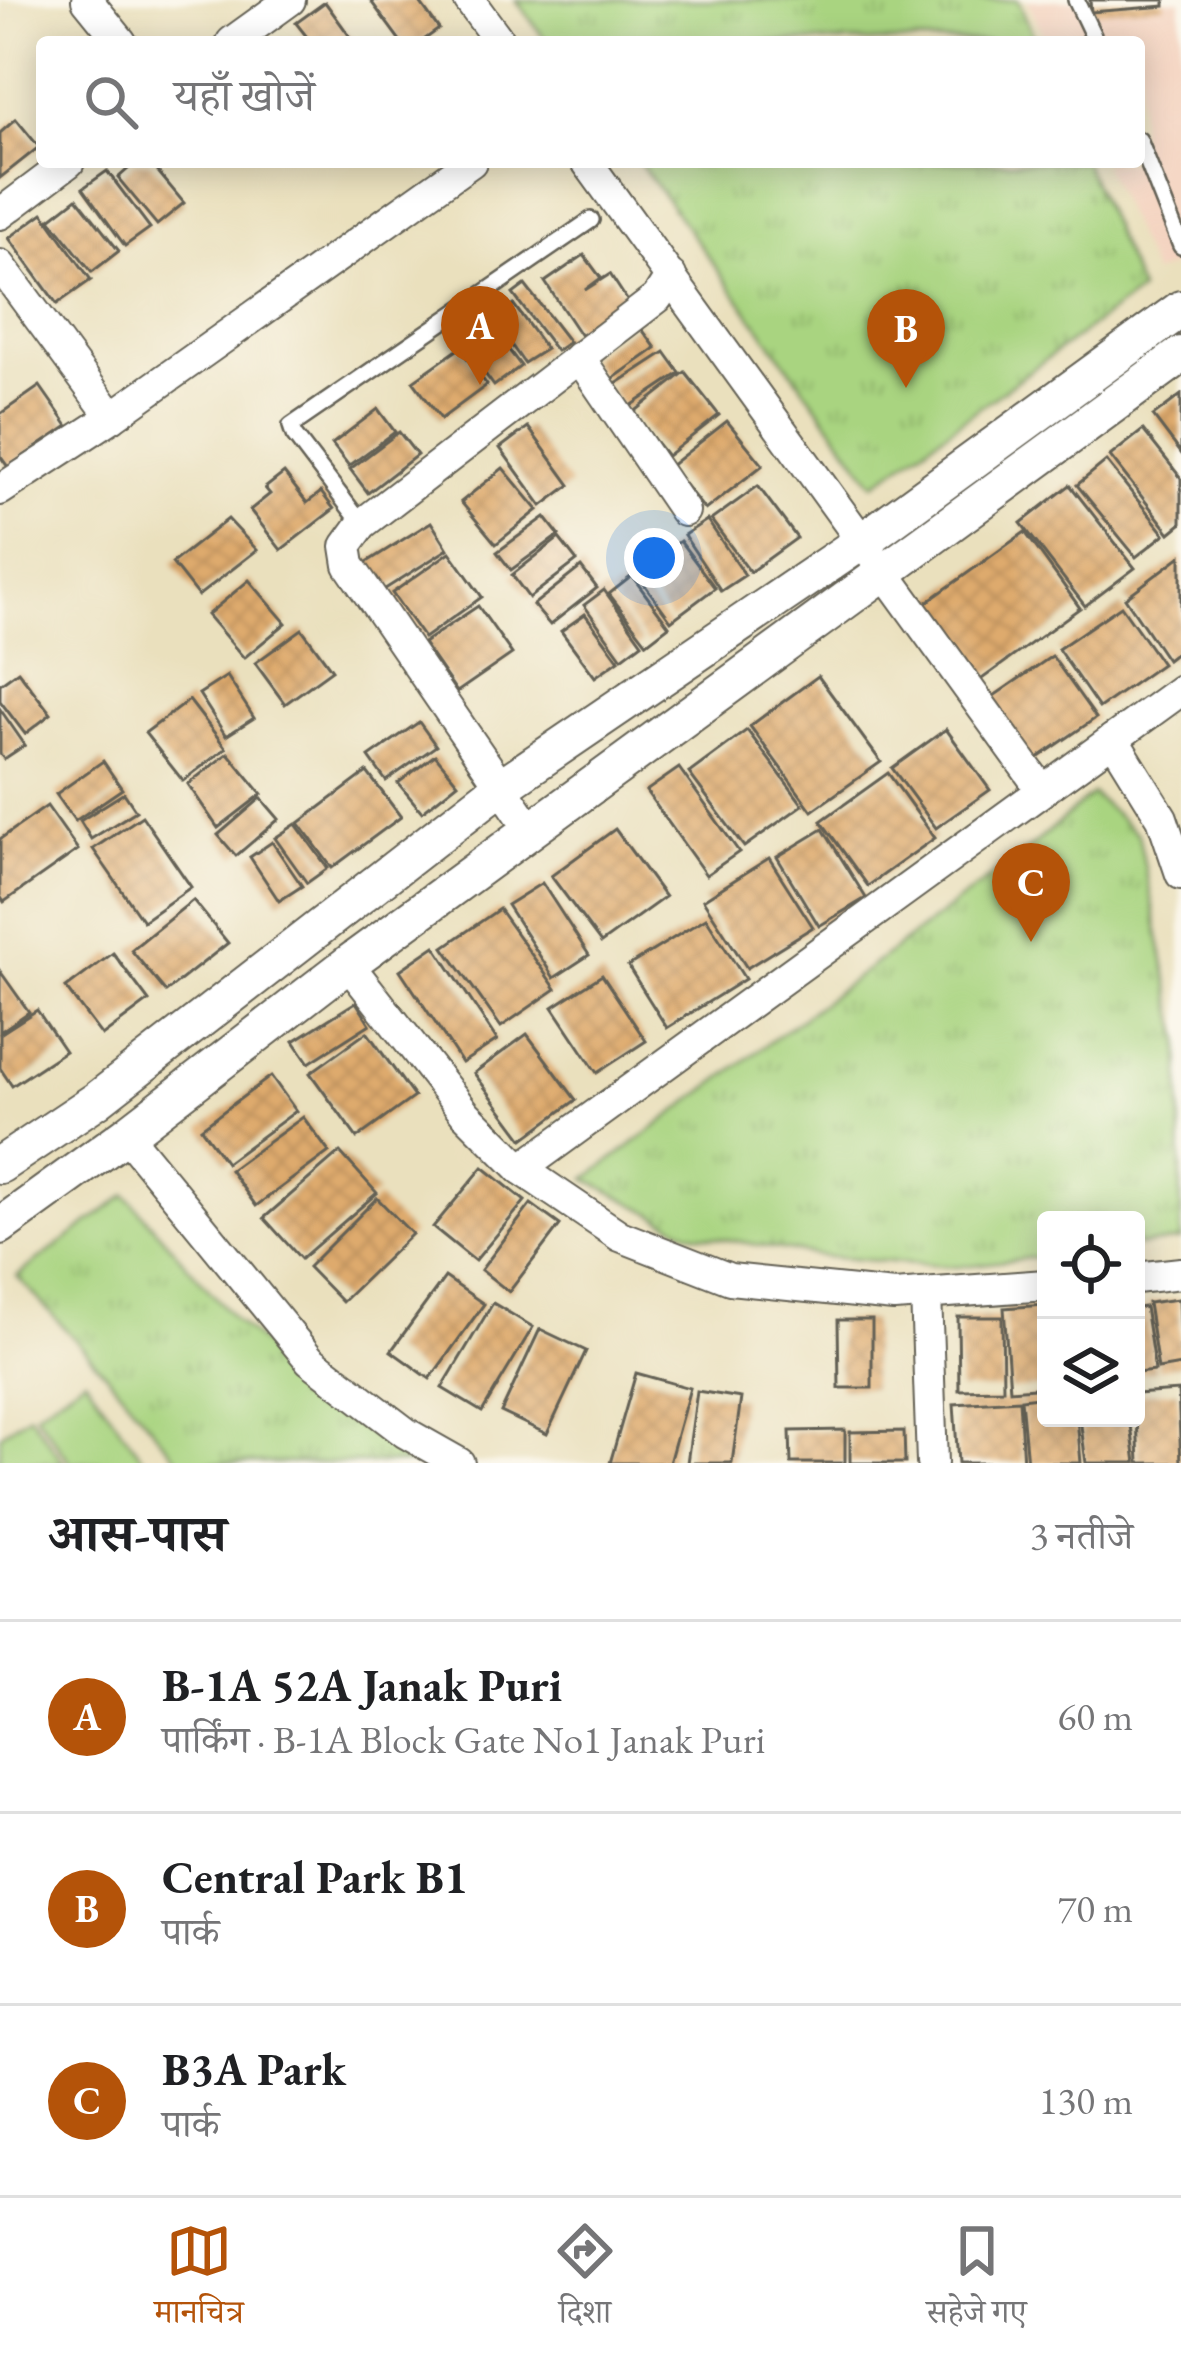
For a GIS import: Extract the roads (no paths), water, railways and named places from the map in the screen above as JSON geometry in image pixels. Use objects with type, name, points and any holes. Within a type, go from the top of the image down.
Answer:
[{"type":"street","points":[[87,0],[116,36]]},
{"type":"street","points":[[240,36],[290,0]]},
{"type":"street","points":[[469,0],[496,36]]},
{"type":"street","points":[[0,214],[61,168]]},
{"type":"street","points":[[0,490],[112,417],[463,168]]},
{"type":"street","points":[[591,168],[664,287],[864,540],[910,611],[1042,790]]},
{"type":"street","points":[[0,265],[112,417]]},
{"type":"street","points":[[531,830],[349,566],[346,547],[362,524],[664,287]]},
{"type":"street","points":[[3,1156],[97,1100],[499,788],[864,540],[1181,309]]},
{"type":"street","points":[[0,1226],[348,964],[1181,355]]},
{"type":"street","points":[[579,357],[684,512]]},
{"type":"street","points":[[521,1169],[1181,690]]},
{"type":"street","points":[[1113,739],[1162,818],[1181,874]]},
{"type":"street","points":[[348,964],[466,1113],[521,1169],[620,1236],[730,1280],[894,1296],[1037,1286]]},
{"type":"street","points":[[126,1135],[310,1360],[406,1432],[459,1463]]},
{"type":"street","points":[[1145,1276],[1181,1273]]},
{"type":"street","points":[[926,1294],[932,1463]]},
{"type":"lane","points":[[1076,0],[1093,36]]},
{"type":"lane","points":[[1145,154],[1181,246]]},
{"type":"lane","points":[[1160,189],[1181,183]]},
{"type":"lane","points":[[362,524],[291,426],[591,220]]},
{"type":"lane","points":[[97,1100],[126,1135]]},
{"type":"place","name":"B-1A 52A Janak Puri","points":[[480,385]]},
{"type":"place","name":"Central Park B1","points":[[906,388]]},
{"type":"place","name":"B3A Park","points":[[1031,942]]}]
